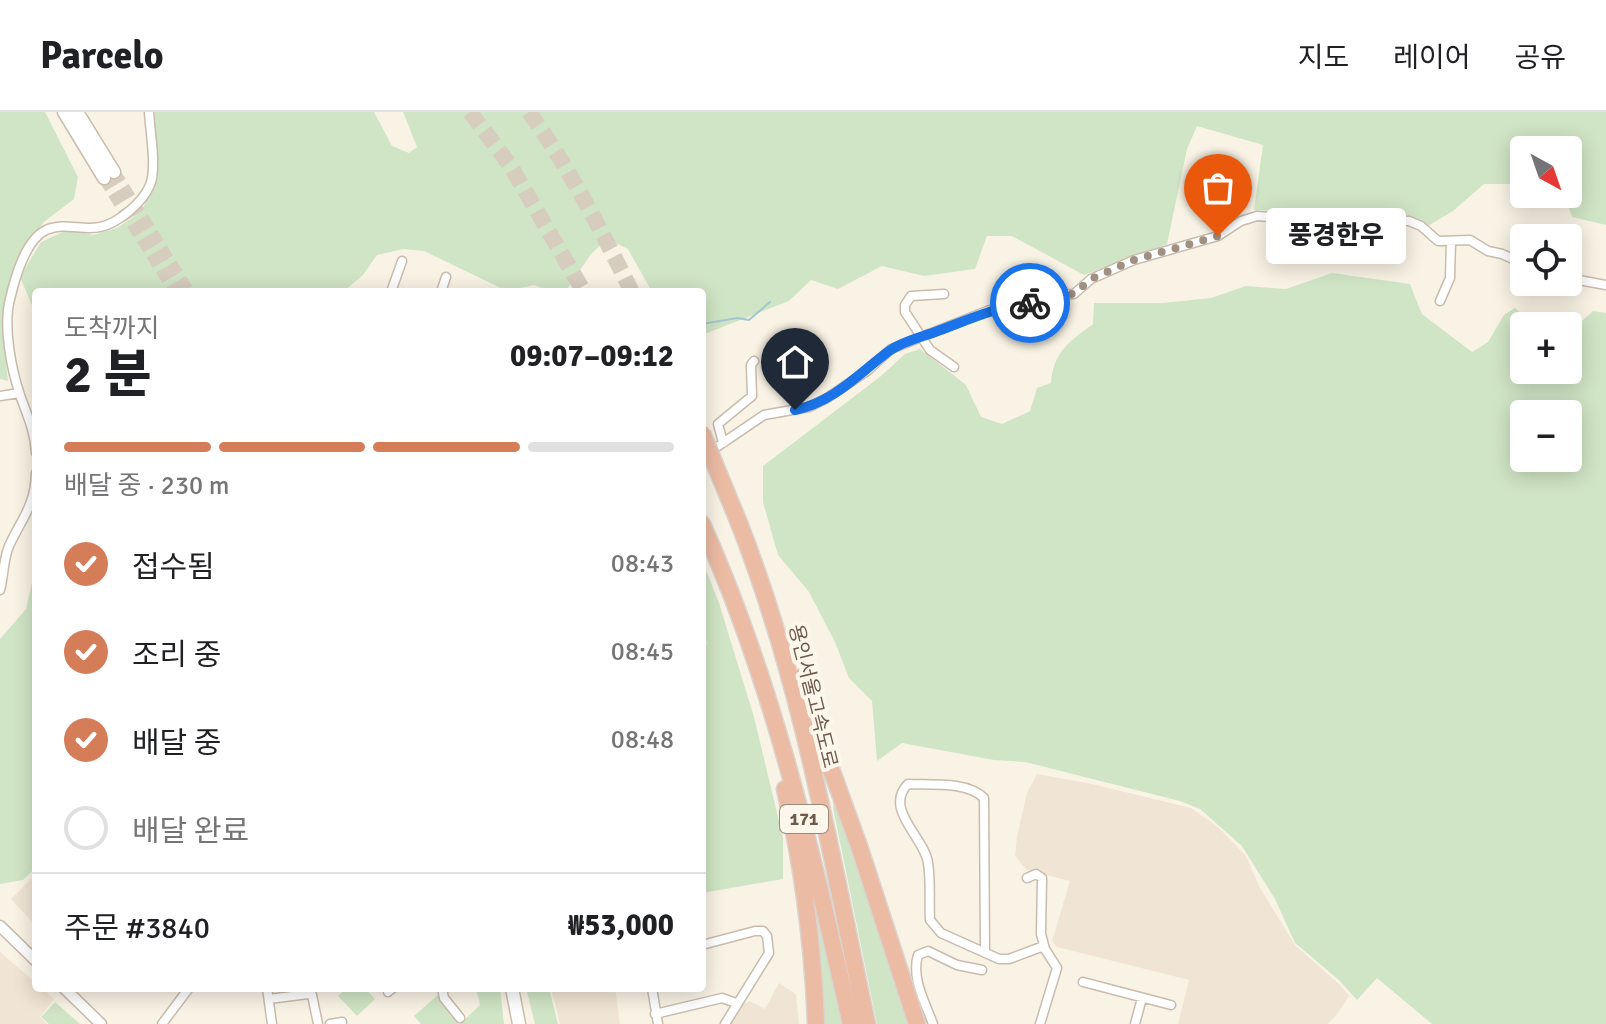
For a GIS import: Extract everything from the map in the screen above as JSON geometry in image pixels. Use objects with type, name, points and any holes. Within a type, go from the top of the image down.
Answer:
[{"type":"highway","name":"용인서울고속도로","points":[[706,443],[772,616],[825,829],[867,1024]]},
{"type":"highway","name":"용인서울고속도로","points":[[706,533],[776,720],[799,803],[851,1024]]},
{"type":"highway","points":[[772,616],[854,831],[917,1024]]},
{"type":"highway","points":[[739,618],[771,733],[799,855],[809,925],[816,1024]]},
{"type":"main road","points":[[64,112],[109,175],[77,112]]},
{"type":"main road","points":[[513,992],[519,1024]]},
{"type":"street","points":[[32,431],[19,393],[8,338],[9,309],[16,276],[35,239],[44,231],[73,226],[100,227],[112,222],[142,199],[151,183],[149,112]]},
{"type":"street","points":[[706,454],[764,415],[809,407],[827,398],[867,371],[891,349],[1004,306],[1031,303],[1050,295],[1074,294],[1091,279],[1134,260],[1218,236],[1241,221],[1257,216],[1319,221],[1409,221],[1421,226],[1438,241],[1470,240],[1488,251],[1510,258]]},
{"type":"street","points":[[1440,301],[1450,278],[1451,241]]},
{"type":"street","points":[[392,288],[402,261]]},
{"type":"street","points":[[442,288],[446,277]]},
{"type":"street","points":[[1582,281],[1606,285]]},
{"type":"street","points":[[944,294],[911,296],[905,305],[905,312],[930,350],[954,367]]},
{"type":"street","points":[[723,443],[718,424],[752,396],[751,365],[754,361]]},
{"type":"street","points":[[0,396],[19,393]]},
{"type":"street","points":[[0,590],[5,558],[29,508],[32,493]]},
{"type":"street","points":[[985,953],[984,798],[978,792],[960,787],[908,784],[902,790],[899,801],[928,863],[930,920],[941,933],[985,953],[999,959],[1009,959],[1041,947],[1045,949]]},
{"type":"street","points":[[1027,878],[1036,874],[1042,878],[1041,934],[1045,949],[1057,968],[1040,1024]]},
{"type":"street","points":[[0,926],[32,957]]},
{"type":"street","points":[[706,944],[755,931],[763,931],[767,936],[769,953],[725,1024]]},
{"type":"street","points":[[933,1024],[919,989],[915,963],[918,955],[928,951],[957,965],[982,970]]},
{"type":"street","points":[[1083,982],[1171,1005]]},
{"type":"street","points":[[68,992],[101,1024]]},
{"type":"street","points":[[163,1024],[186,992]]},
{"type":"street","points":[[268,992],[272,1024]]},
{"type":"street","points":[[443,992],[460,1018]]},
{"type":"street","points":[[652,992],[658,1024]]},
{"type":"street","points":[[269,999],[312,995],[318,1024]]},
{"type":"street","points":[[655,1014],[722,998],[736,1003]]},
{"type":"street","points":[[1135,1024],[1142,998]]},
{"type":"street","points":[[330,1024],[342,1022]]},
{"type":"shaded area","points":[[1037,774],[1191,808],[1218,827],[1246,856],[1260,888],[1295,945],[1349,996],[1335,1017],[1327,1024],[1178,1024],[1189,980],[1057,947],[1052,941],[1070,881],[1027,870],[1015,856],[1027,793]]},
{"type":"shaded area","points":[[32,878],[32,922],[11,899]]},
{"type":"shaded area","points":[[0,952],[32,980],[32,992],[46,992],[54,999],[40,1017],[47,1024],[0,1024]]},
{"type":"shaded area","points":[[779,983],[796,994],[799,1024],[730,1024],[741,1005],[750,1001],[765,1009]]},
{"type":"shaded area","points":[[552,992],[616,992],[620,1024],[560,1024]]},
{"type":"green space","points":[[0,112],[45,112],[78,177],[74,199],[44,222],[29,240],[12,274],[2,322],[8,381],[0,379]]},
{"type":"green space","points":[[155,112],[374,112],[392,146],[409,153],[417,147],[403,112],[1606,112],[1606,225],[1572,217],[1569,208],[1582,208],[1582,136],[1510,136],[1510,184],[1484,184],[1453,211],[1428,226],[1405,216],[1254,210],[1263,145],[1197,126],[1187,149],[1167,244],[1084,275],[1012,236],[987,236],[975,269],[924,276],[882,266],[838,289],[811,280],[789,301],[707,333],[706,288],[650,288],[628,249],[607,239],[591,254],[568,288],[534,285],[501,288],[424,251],[403,249],[377,255],[363,275],[348,288],[32,288],[32,306],[20,277],[41,242],[69,229],[93,235],[117,228],[141,212],[156,180]]},
{"type":"green space","points":[[1332,273],[1410,284],[1422,314],[1472,352],[1488,342],[1504,315],[1515,308],[1520,312],[1510,312],[1510,384],[1582,384],[1582,321],[1593,311],[1606,313],[1606,1024],[1432,1024],[1377,978],[1357,1000],[1340,981],[1295,943],[1275,899],[1242,846],[1200,809],[1180,801],[1025,762],[994,760],[902,743],[877,761],[872,701],[849,678],[835,642],[809,592],[778,555],[763,502],[763,466],[881,376],[905,354],[920,349],[966,385],[981,417],[1002,424],[1030,411],[1037,388],[1051,383],[1055,363],[1064,348],[1093,324],[1094,303],[1163,303],[1211,298],[1246,286],[1286,289]]},
{"type":"green space","points":[[706,570],[754,717],[783,838],[783,879],[706,892],[706,645]]},
{"type":"green space","points":[[32,583],[32,871],[23,880],[0,884],[0,639],[26,609]]},
{"type":"green space","points":[[834,801],[909,1024],[877,1024]]},
{"type":"green space","points":[[797,826],[843,1024],[820,1024]]},
{"type":"green space","points":[[342,992],[369,992],[375,999],[357,1016],[338,996]]},
{"type":"green space","points":[[477,992],[500,992],[504,1024],[460,1024],[480,1005]]},
{"type":"green space","points":[[527,992],[550,992],[558,1024],[535,1024]]},
{"type":"green space","points":[[439,994],[441,1002],[460,1022],[421,1024],[414,1016]]},
{"type":"green space","points":[[55,1002],[80,1024],[49,1024],[41,1017]]},
{"type":"waterway","points":[[706,323],[737,318],[749,320],[770,302]]},
{"type":"tunnel","points":[[470,112],[510,165],[582,288]]},
{"type":"tunnel","points":[[529,112],[597,223],[630,288]]},
{"type":"tunnel","points":[[114,172],[186,288]]},
{"type":"tunnel","points":[[104,178],[173,288]]},
{"type":"way so far","points":[[1030,303],[1050,295],[1074,294],[1091,279],[1134,260],[1218,236]]},
{"type":"place","name":"풍경한우","points":[[1218,236]]},
{"type":"route","points":[[795,410],[827,398],[867,371],[891,349],[987,311],[1030,303]]}]
